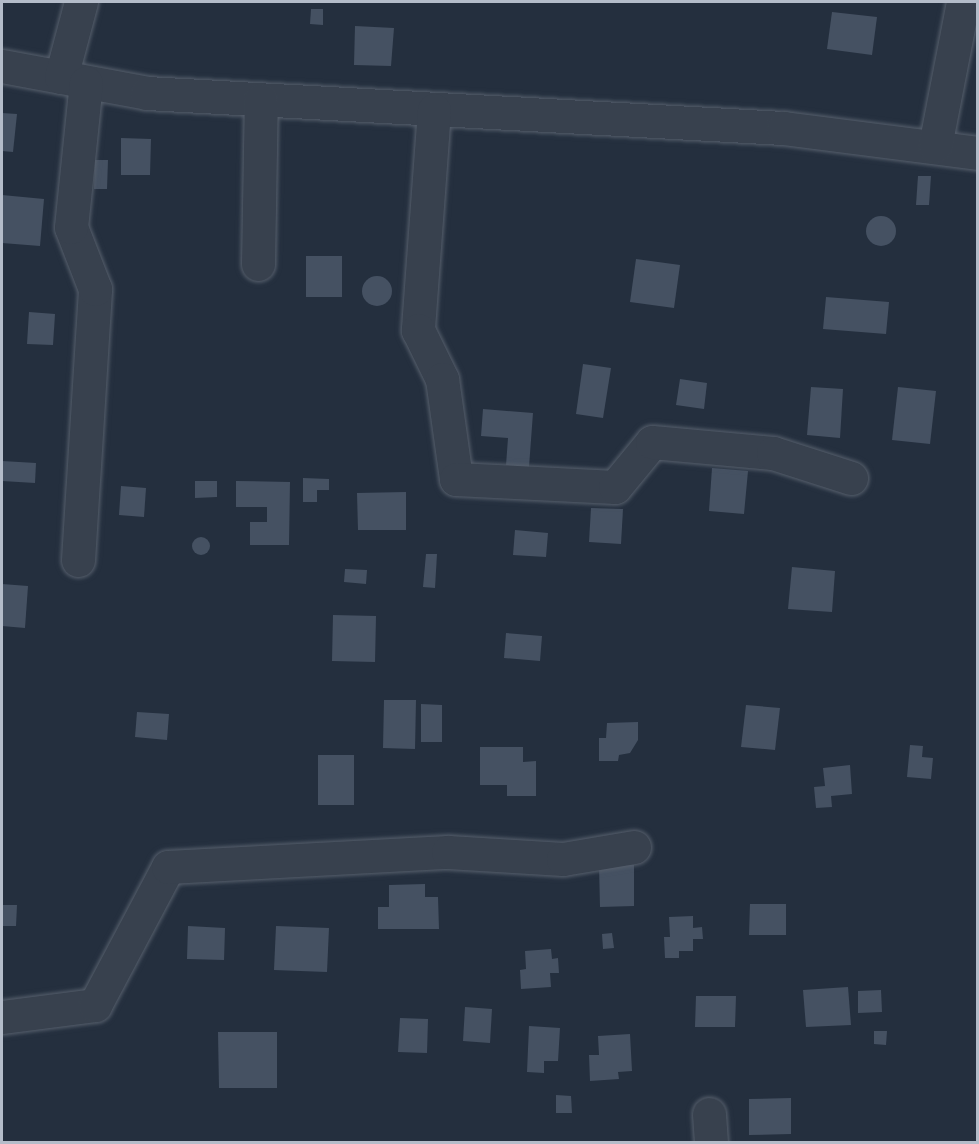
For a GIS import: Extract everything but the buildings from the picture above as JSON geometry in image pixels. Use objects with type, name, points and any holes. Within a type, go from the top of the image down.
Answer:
[{"type":"street","points":[[78,560],[95,289],[71,227],[74,80],[81,2]]},
{"type":"street","points":[[935,146],[963,2]]},
{"type":"street","points":[[2,66],[147,93],[783,128],[978,153]]},
{"type":"street","points":[[258,264],[261,100]]},
{"type":"street","points":[[434,110],[418,330],[442,380],[456,479],[615,487],[652,442],[773,453],[851,478]]},
{"type":"street","points":[[2,1017],[95,1005],[168,867],[448,852],[563,859],[634,847]]}]
